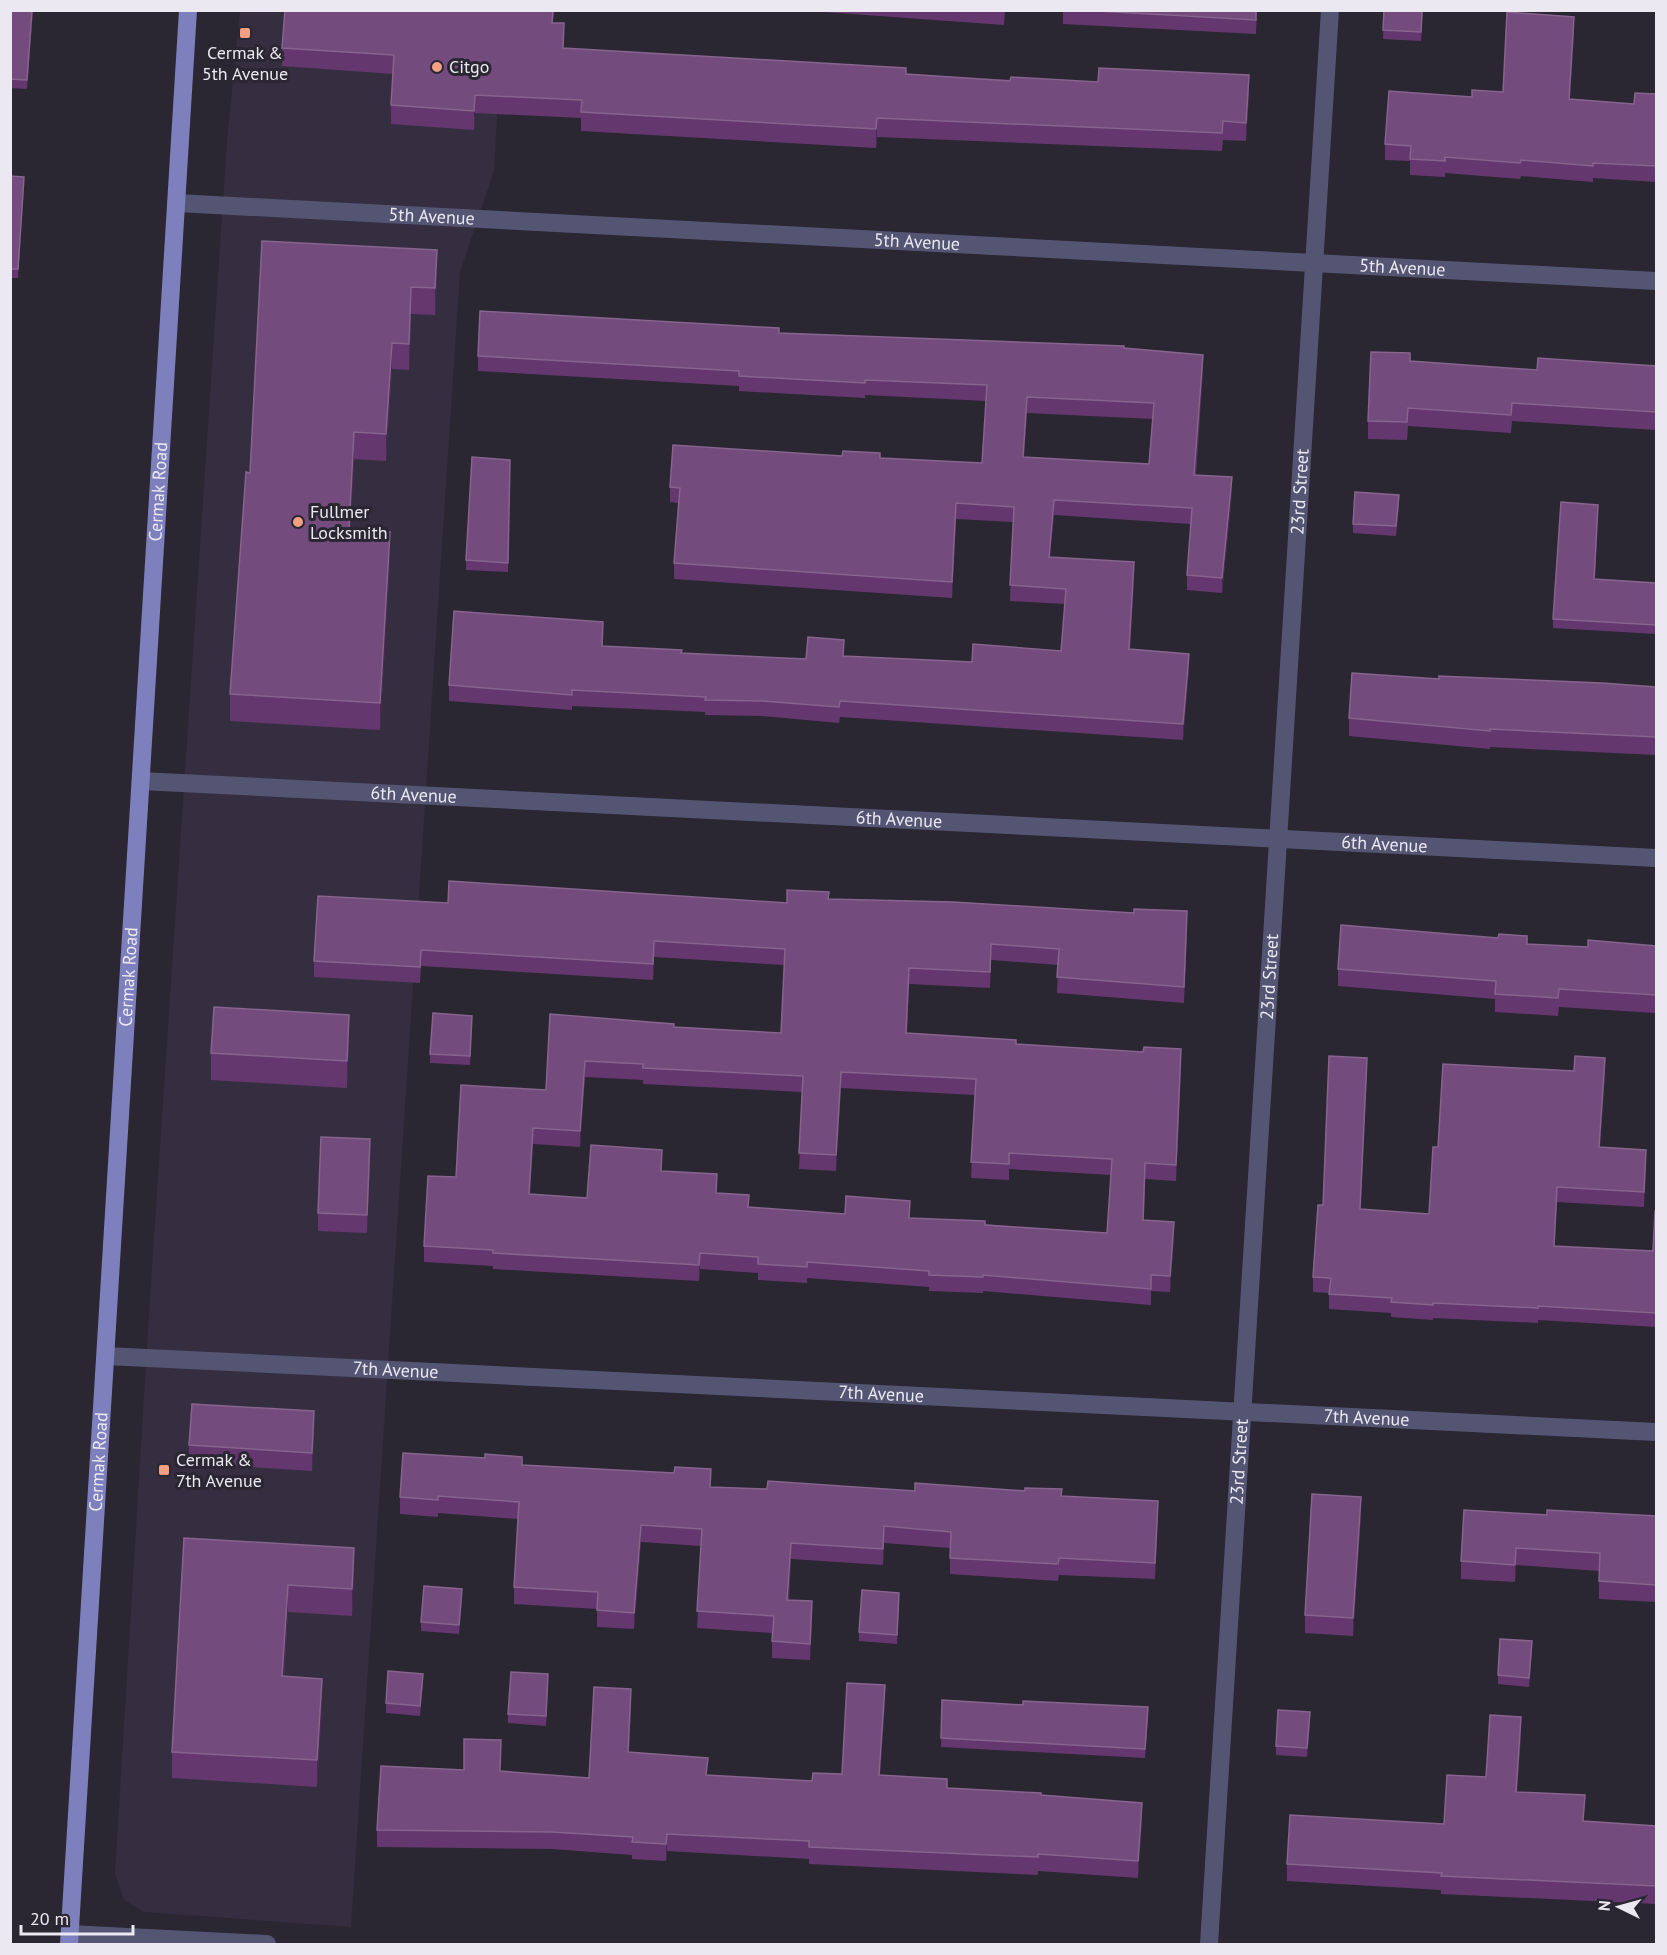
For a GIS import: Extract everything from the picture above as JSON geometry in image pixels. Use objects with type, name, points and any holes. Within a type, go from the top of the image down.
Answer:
[{"type":"main road","name":"Cermak Road","points":[[70,1939],[188,10]]},
{"type":"street","name":"23rd Street","points":[[1209,1944],[1330,10]]},
{"type":"street","name":"5th Avenue","points":[[177,203],[1656,281]]},
{"type":"street","name":"6th Avenue","points":[[141,781],[1656,858]]},
{"type":"street","name":"7th Avenue","points":[[106,1356],[1656,1432]]},
{"type":"street","points":[[70,1939],[267,1944]]},
{"type":"shaded area","points":[[240,11],[503,11],[494,171],[460,272],[351,1927],[144,1912],[124,1900],[115,1873],[150,1298],[227,140]]},
{"type":"building","points":[[10,10],[32,10],[27,80],[10,79]]},
{"type":"building","points":[[285,10],[553,10],[552,23],[564,23],[563,48],[906,68],[906,74],[1010,81],[1011,77],[1098,82],[1099,68],[1249,75],[1246,123],[1223,121],[1222,133],[877,118],[876,129],[581,112],[582,100],[475,95],[474,111],[391,105],[394,55],[282,48]]},
{"type":"building","points":[[1080,10],[1256,10],[1256,20]]},
{"type":"building","points":[[1384,10],[1422,10],[1421,32],[1383,30]]},
{"type":"building","points":[[1507,12],[1574,17],[1569,99],[1634,104],[1635,93],[1656,94],[1656,166],[1593,163],[1593,166],[1521,160],[1520,163],[1445,157],[1445,161],[1410,159],[1411,146],[1385,144],[1389,91],[1472,97],[1472,90],[1503,92]]},
{"type":"building","points":[[10,176],[24,177],[18,269],[10,269]]},
{"type":"building","points":[[262,241],[437,250],[435,288],[411,287],[409,344],[392,343],[386,434],[354,432],[349,529],[390,532],[380,703],[230,694],[246,472],[250,473]]},
{"type":"building","points":[[480,311],[779,328],[779,333],[1124,346],[1124,348],[1203,355],[1194,475],[1232,477],[1222,578],[1187,575],[1192,508],[1054,500],[1049,557],[1134,562],[1129,649],[1189,654],[1183,724],[840,701],[839,707],[572,690],[572,695],[449,685],[454,611],[603,622],[602,646],[682,650],[681,653],[806,659],[808,637],[844,640],[843,656],[972,662],[973,644],[1061,651],[1066,589],[1010,585],[1014,507],[956,503],[952,582],[674,563],[680,488],[670,487],[673,445],[842,456],[843,451],[880,453],[880,458],[982,463],[987,385],[865,380],[865,383],[739,376],[739,371],[478,356]],"holes":[[[1027,397],[1154,403],[1149,464],[1023,457]]]},
{"type":"building","points":[[1371,352],[1410,353],[1410,361],[1537,370],[1538,358],[1656,366],[1656,412],[1512,403],[1511,415],[1408,408],[1407,422],[1368,421]]},
{"type":"building","points":[[472,457],[510,460],[508,563],[466,560]]},
{"type":"building","points":[[1355,492],[1399,495],[1396,526],[1353,524]]},
{"type":"building","points":[[1561,502],[1598,505],[1594,579],[1656,583],[1656,625],[1553,619]]},
{"type":"building","points":[[1352,673],[1439,679],[1439,676],[1656,687],[1656,737],[1490,729],[1490,731],[1349,718]]},
{"type":"building","points":[[449,881],[787,903],[787,890],[829,892],[828,899],[953,902],[1134,913],[1134,909],[1187,911],[1184,987],[1057,977],[1059,949],[991,944],[990,972],[909,968],[906,1033],[1016,1040],[1016,1044],[1143,1052],[1144,1047],[1181,1049],[1176,1165],[1145,1163],[1143,1220],[1174,1222],[1170,1276],[1151,1275],[1151,1289],[983,1275],[983,1277],[929,1275],[929,1271],[807,1262],[807,1267],[758,1264],[758,1257],[700,1253],[699,1265],[493,1253],[493,1250],[424,1246],[428,1176],[456,1177],[461,1085],[546,1090],[550,1014],[674,1024],[674,1027],[781,1033],[785,949],[654,941],[653,964],[421,950],[420,967],[314,961],[318,896],[448,903]],"holes":[[[585,1061],[643,1064],[643,1068],[803,1076],[799,1153],[836,1155],[841,1072],[976,1079],[971,1162],[1009,1164],[1009,1153],[1112,1159],[1107,1233],[985,1225],[985,1221],[909,1218],[910,1201],[846,1196],[845,1214],[748,1207],[749,1195],[716,1193],[717,1174],[661,1171],[662,1150],[591,1145],[587,1198],[529,1194],[533,1128],[580,1131]]]},
{"type":"building","points":[[1341,925],[1498,938],[1499,934],[1527,936],[1527,944],[1588,947],[1588,940],[1656,946],[1656,995],[1559,989],[1558,998],[1495,994],[1496,981],[1338,969]]},
{"type":"building","points":[[214,1007],[349,1015],[347,1061],[211,1053]]},
{"type":"building","points":[[433,1013],[472,1016],[470,1056],[430,1054]]},
{"type":"building","points":[[1329,1056],[1367,1058],[1360,1209],[1429,1214],[1433,1147],[1438,1147],[1443,1064],[1574,1071],[1575,1056],[1605,1058],[1599,1147],[1646,1150],[1644,1192],[1557,1187],[1554,1246],[1653,1251],[1656,1211],[1656,1313],[1538,1306],[1538,1308],[1433,1303],[1433,1305],[1391,1302],[1392,1298],[1329,1294],[1331,1278],[1313,1277],[1318,1205],[1323,1205]]},
{"type":"building","points":[[321,1137],[370,1139],[367,1215],[318,1213]]},
{"type":"building","points":[[192,1404],[314,1411],[312,1453],[189,1445]]},
{"type":"building","points":[[403,1453],[485,1458],[485,1454],[522,1457],[522,1465],[674,1473],[675,1467],[711,1469],[710,1487],[767,1489],[768,1481],[915,1491],[915,1483],[1025,1491],[1025,1488],[1062,1489],[1061,1496],[1158,1501],[1155,1563],[1059,1558],[1058,1564],[950,1558],[951,1532],[884,1526],[883,1549],[791,1543],[787,1600],[812,1601],[810,1644],[772,1641],[774,1616],[697,1611],[702,1529],[641,1525],[634,1613],[597,1610],[598,1592],[514,1587],[519,1502],[438,1496],[438,1500],[400,1497]]},
{"type":"building","points":[[1312,1494],[1361,1497],[1353,1618],[1305,1615]]},
{"type":"building","points":[[1464,1510],[1547,1515],[1547,1510],[1656,1516],[1656,1585],[1599,1581],[1600,1553],[1516,1548],[1515,1565],[1461,1561]]},
{"type":"building","points":[[184,1538],[354,1548],[352,1589],[288,1585],[282,1676],[322,1679],[317,1760],[172,1752]]},
{"type":"building","points":[[424,1586],[462,1589],[459,1625],[421,1622]]},
{"type":"building","points":[[862,1590],[899,1593],[897,1635],[859,1632]]},
{"type":"building","points":[[1500,1639],[1532,1641],[1529,1678],[1498,1675]]},
{"type":"building","points":[[388,1671],[423,1674],[420,1706],[386,1703]]},
{"type":"building","points":[[511,1672],[548,1674],[546,1716],[508,1714]]},
{"type":"building","points":[[847,1683],[885,1685],[879,1775],[947,1779],[947,1788],[1041,1793],[1041,1795],[1142,1803],[1138,1861],[1038,1854],[1038,1857],[809,1847],[809,1841],[667,1834],[666,1844],[632,1842],[633,1837],[552,1832],[377,1830],[381,1766],[464,1770],[464,1739],[501,1740],[500,1771],[589,1778],[594,1687],[631,1689],[628,1752],[708,1758],[706,1775],[812,1781],[813,1773],[842,1774]]},
{"type":"building","points":[[942,1700],[1023,1705],[1023,1701],[1148,1707],[1145,1749],[941,1738]]},
{"type":"building","points":[[1278,1710],[1310,1712],[1307,1748],[1276,1746]]},
{"type":"building","points":[[1490,1715],[1521,1717],[1516,1792],[1585,1795],[1583,1821],[1656,1826],[1656,1886],[1441,1876],[1442,1873],[1287,1864],[1290,1815],[1444,1824],[1447,1775],[1486,1777]]},
{"type":"place","name":"Cermak & 5th Avenue","points":[[245,33]]},
{"type":"place","name":"Citgo","points":[[437,67]]},
{"type":"place","name":"Fullmer Locksmith","points":[[298,522]]},
{"type":"place","name":"Cermak & 7th Avenue","points":[[164,1470]]}]
